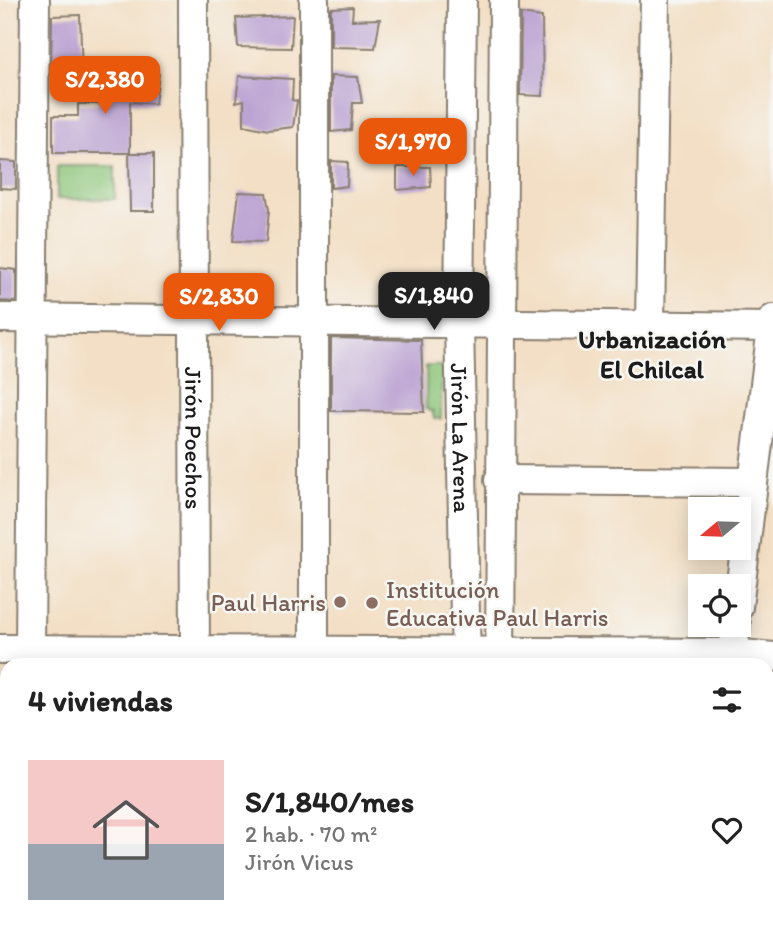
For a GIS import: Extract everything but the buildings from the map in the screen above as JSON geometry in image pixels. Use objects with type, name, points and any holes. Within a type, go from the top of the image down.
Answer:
[{"type":"street","points":[[30,650],[35,0]]},
{"type":"street","name":"Jirón Poechos","points":[[193,0],[195,658]]},
{"type":"street","points":[[314,0],[314,651]]},
{"type":"street","name":"Jirón La Arena","points":[[462,0],[459,323],[466,658]]},
{"type":"street","name":"Jirón La Arena","points":[[500,658],[504,0]]},
{"type":"street","points":[[650,325],[655,0]]},
{"type":"street","points":[[0,318],[773,327]]},
{"type":"street","points":[[742,574],[773,319]]},
{"type":"street","points":[[499,481],[753,482]]},
{"type":"street","points":[[733,658],[735,637]]},
{"type":"street","points":[[0,649],[195,658],[314,651],[466,658]]},
{"type":"street","points":[[753,658],[773,657]]},
{"type":"green space","points":[[57,166],[115,166],[115,199],[57,199]]},
{"type":"green space","points":[[426,366],[442,366],[441,419],[434,419],[433,412],[426,409]]},
{"type":"place","name":"Paul Harris","points":[[340,602]]},
{"type":"place","name":"Institución Educativa Paul Harris","points":[[372,603]]},
{"type":"district","name":"Urbanización El Chilcal","points":[[652,354]]}]
